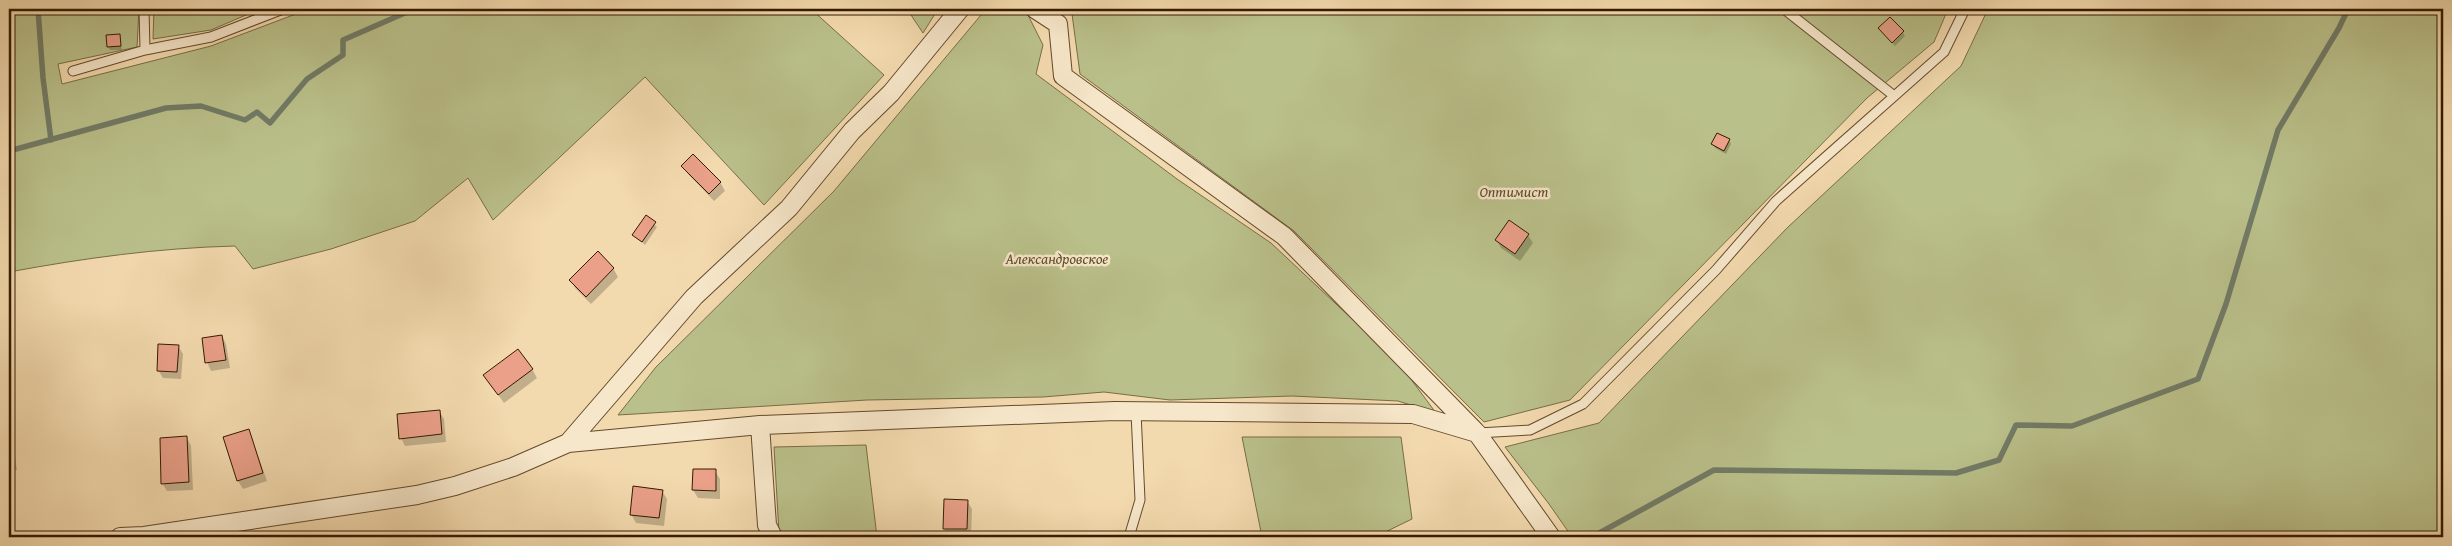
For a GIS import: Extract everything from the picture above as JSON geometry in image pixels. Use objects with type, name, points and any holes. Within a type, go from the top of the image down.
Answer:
[{"type":"street","points":[[568,443],[694,297],[789,208],[852,131],[891,93],[960,9]]},
{"type":"street","points":[[1035,9],[1058,24],[1063,76],[1284,236],[1477,433],[1551,537]]},
{"type":"street","points":[[120,537],[144,536],[417,495],[455,486],[513,467],[568,443],[760,425],[1136,412],[1413,414],[1477,433]]},
{"type":"street","points":[[760,425],[766,533]]},
{"type":"lane","points":[[144,9],[144,50]]},
{"type":"lane","points":[[73,71],[144,50],[211,37],[283,9]]},
{"type":"lane","points":[[1784,9],[1893,95]]},
{"type":"lane","points":[[1477,433],[1530,430],[1583,404],[1716,270],[1776,201],[1893,95],[1944,52],[1965,9]]},
{"type":"lane","points":[[1129,537],[1140,500],[1136,412]]},
{"type":"green space","points":[[9,9],[139,9],[137,47],[58,64],[62,84],[211,46],[309,9],[811,9],[884,75],[764,205],[645,77],[493,220],[468,178],[415,221],[331,249],[253,269],[235,246],[122,254],[9,272]]},
{"type":"green space","points":[[154,9],[260,9],[211,30],[153,39]]},
{"type":"green space","points":[[907,9],[938,9],[923,33]]},
{"type":"green space","name":"Александровское","points":[[986,9],[1025,9],[1043,45],[1036,74],[1177,179],[1271,243],[1399,363],[1436,413],[1398,401],[1292,396],[1170,400],[1104,392],[1043,397],[867,400],[618,415],[656,367],[834,191]]},
{"type":"green space","name":"Оптимист","points":[[1061,9],[1948,9],[1934,42],[1867,98],[1570,400],[1484,422],[1294,231],[1080,74],[1072,14]]},
{"type":"green space","points":[[1988,9],[2443,9],[2443,522],[2433,537],[1572,537],[1505,447],[1599,423],[1787,228],[1961,66]]},
{"type":"green space","points":[[1242,437],[1401,437],[1412,519],[1375,537],[1262,537]]},
{"type":"green space","points":[[866,445],[877,537],[781,537],[779,533],[774,447]]},
{"type":"building","points":[[1890,17],[1904,31],[1892,43],[1878,28]]},
{"type":"building","points":[[120,34],[121,46],[107,47],[106,35]]},
{"type":"building","points":[[1717,133],[1730,139],[1724,151],[1711,144]]},
{"type":"building","points":[[693,154],[721,182],[709,194],[681,166]]},
{"type":"building","points":[[646,215],[656,222],[642,242],[632,235]]},
{"type":"building","points":[[1509,220],[1529,234],[1515,254],[1495,240]]},
{"type":"building","points":[[598,251],[614,268],[586,297],[569,280]]},
{"type":"building","points":[[222,335],[226,360],[205,363],[202,338]]},
{"type":"building","points":[[158,344],[179,345],[177,372],[157,371]]},
{"type":"building","points":[[518,349],[533,369],[498,395],[483,375]]},
{"type":"building","points":[[440,410],[442,434],[399,439],[397,414]]},
{"type":"building","points":[[9,429],[13,461],[9,462]]},
{"type":"building","points":[[249,429],[263,473],[237,481],[223,437]]},
{"type":"building","points":[[187,436],[189,482],[161,484],[160,438]]},
{"type":"building","points":[[693,469],[716,469],[716,491],[692,490]]},
{"type":"building","points":[[633,486],[663,490],[659,518],[630,515]]},
{"type":"building","points":[[944,499],[968,500],[967,529],[943,529]]},
{"type":"waterway","points":[[38,9],[43,78],[51,140]]},
{"type":"waterway","points":[[9,151],[166,108],[201,106],[245,120],[257,112],[270,123],[307,79],[343,55],[343,40],[414,9]]},
{"type":"waterway","points":[[1592,537],[1714,470],[1956,473],[1999,460],[2016,425],[2072,426],[2198,379],[2226,304],[2278,130],[2339,28],[2348,9]]}]
